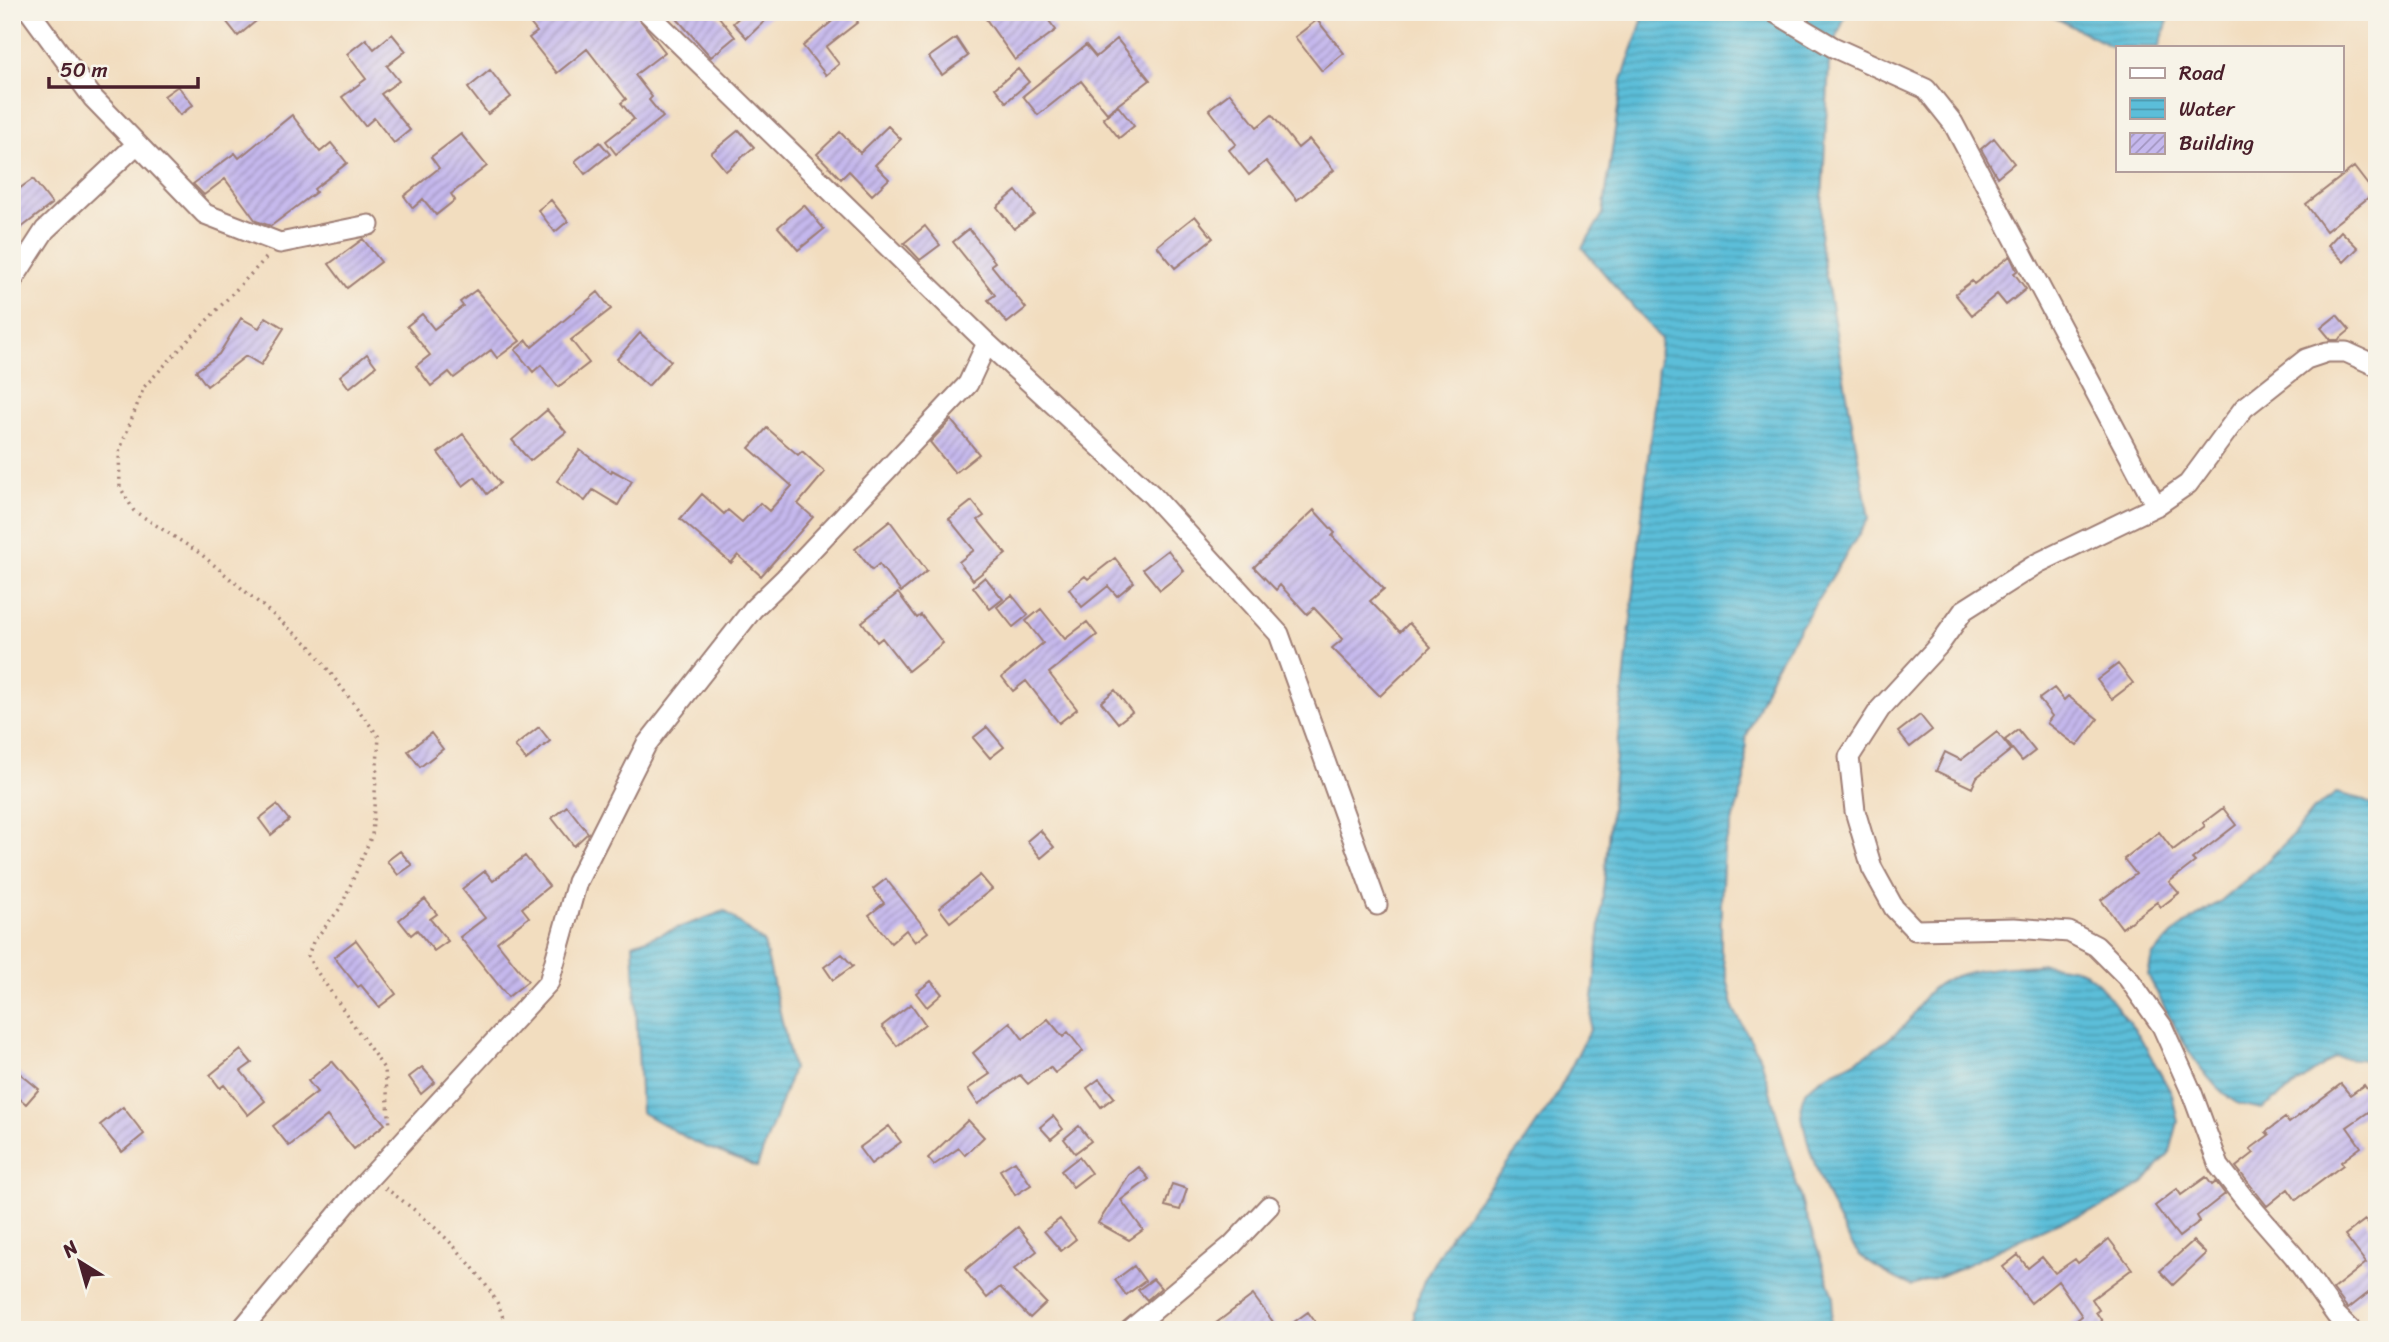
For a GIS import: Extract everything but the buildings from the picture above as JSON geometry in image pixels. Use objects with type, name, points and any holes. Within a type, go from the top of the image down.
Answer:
[{"type":"street","points":[[30,12],[93,98],[205,215],[280,243],[369,225]]},
{"type":"street","points":[[647,12],[987,343],[1152,495],[1279,634],[1377,905]]},
{"type":"street","points":[[1778,15],[1833,47],[1926,89],[1953,123],[2156,506]]},
{"type":"street","points":[[14,276],[45,230],[137,144]]},
{"type":"street","points":[[241,1330],[370,1178],[549,982],[577,882],[646,745],[753,609],[968,384],[987,343]]},
{"type":"street","points":[[2351,1330],[2336,1315],[2282,1241],[2219,1166],[2192,1093],[2162,1026],[2128,978],[2096,946],[2068,932],[2014,928],[1915,930],[1894,908],[1872,868],[1854,811],[1849,757],[1880,709],[1939,645],[1964,610],[2038,563],[2156,506],[2188,484],[2244,408],[2306,359],[2327,352],[2346,352],[2377,366]]},
{"type":"street","points":[[1130,1330],[1232,1245],[1269,1206]]},
{"type":"path","points":[[280,243],[144,387],[120,452],[120,487],[134,512],[201,554],[310,646],[379,737],[372,835],[341,907],[313,942],[308,956],[385,1070],[390,1133]]},
{"type":"path","points":[[370,1178],[415,1209],[463,1256],[497,1301],[507,1330]]},
{"type":"water","points":[[1645,12],[1847,12],[1829,65],[1820,243],[1869,518],[1773,671],[1746,737],[1745,781],[1724,849],[1721,902],[1721,950],[1734,1010],[1761,1059],[1803,1207],[1834,1297],[1829,1330],[1414,1330],[1414,1311],[1424,1280],[1450,1235],[1526,1140],[1556,1096],[1590,1030],[1615,766],[1661,339],[1582,248],[1603,214],[1622,80]]},
{"type":"water","points":[[2044,12],[2171,12],[2159,46],[2116,46],[2116,49]]},
{"type":"water","points":[[2336,793],[2361,799],[2377,808],[2377,1061],[2335,1057],[2262,1109],[2241,1104],[2221,1091],[2185,1044],[2148,975],[2152,956],[2178,929],[2222,900],[2259,869],[2314,809]]},
{"type":"water","points":[[725,911],[764,943],[793,1069],[757,1167],[696,1143],[641,1112],[633,944]]},
{"type":"water","points":[[2045,964],[2082,970],[2099,984],[2139,1035],[2172,1094],[2178,1122],[2170,1152],[2144,1183],[2099,1209],[2051,1225],[1951,1272],[1912,1286],[1873,1265],[1852,1245],[1830,1203],[1811,1151],[1804,1127],[1804,1095],[1821,1079],[1867,1054],[1896,1033],[1930,991],[1946,980],[1982,970]]}]
